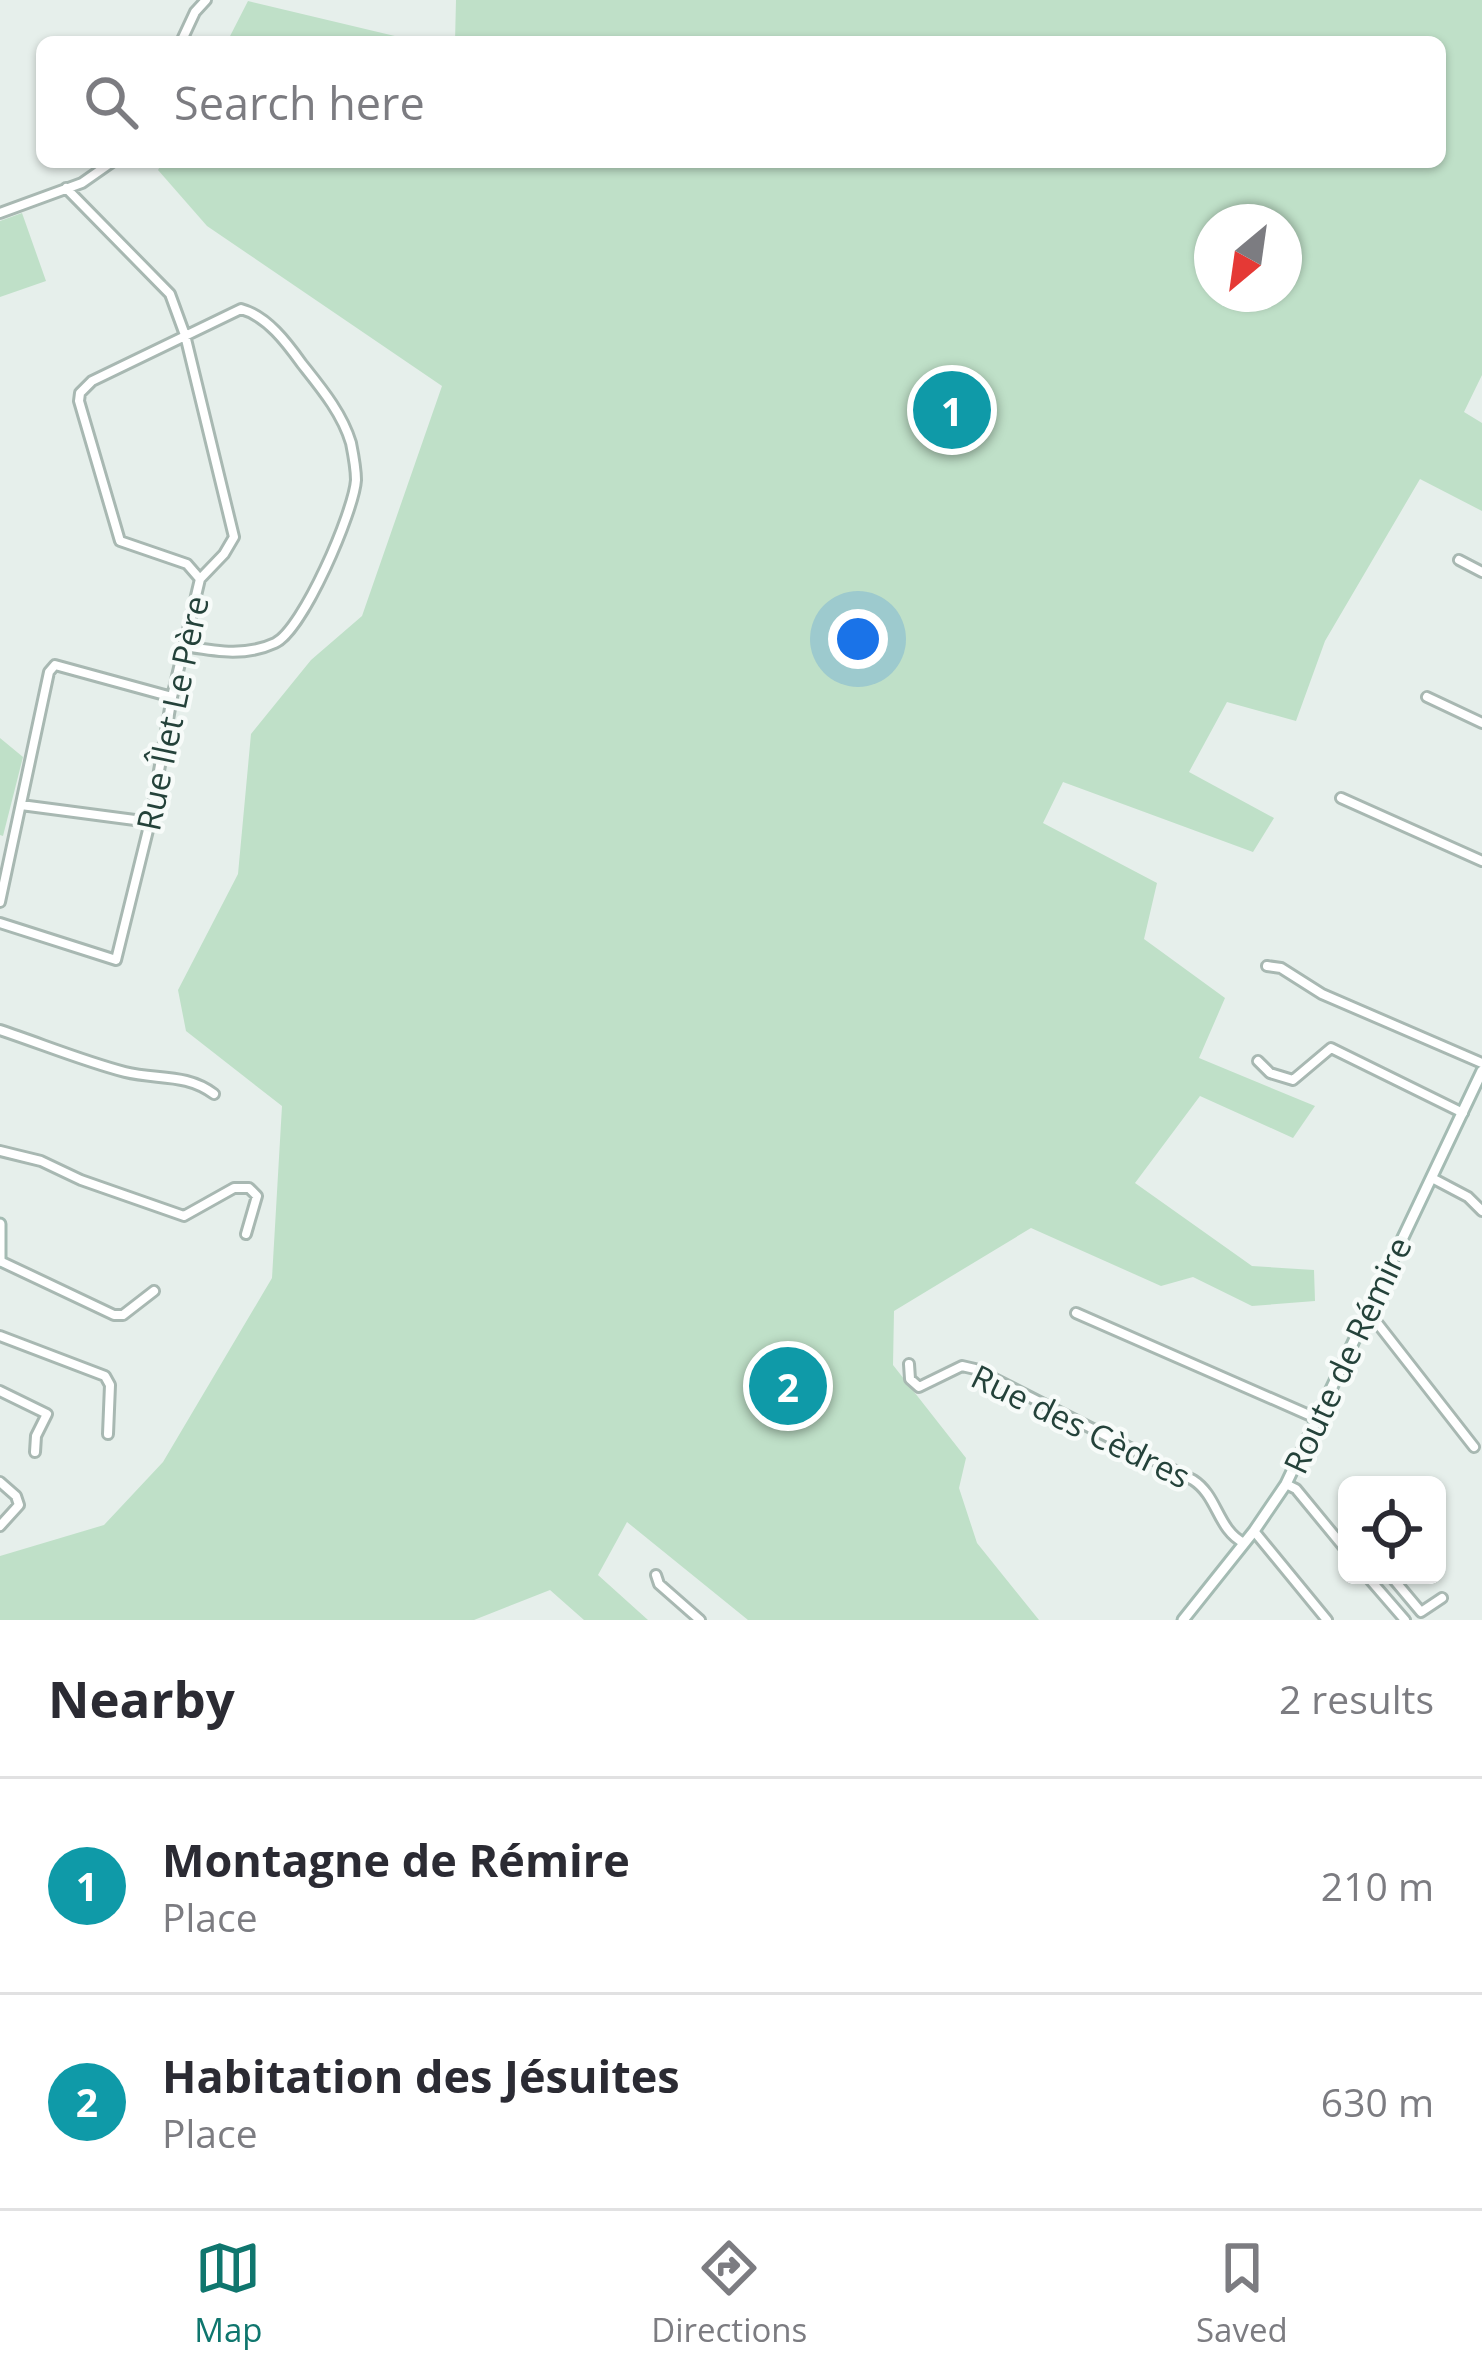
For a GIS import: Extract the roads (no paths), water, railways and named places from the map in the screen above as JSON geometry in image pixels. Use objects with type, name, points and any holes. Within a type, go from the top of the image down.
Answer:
[{"type":"main road","name":"Route de Rémire","points":[[1183,1620],[1286,1484],[1463,1113],[1479,1091],[1482,1067]]},
{"type":"main road","points":[[0,1224],[0,1261]]},
{"type":"street","points":[[185,36],[206,0]]},
{"type":"street","points":[[0,213],[66,188],[101,168]]},
{"type":"street","name":"Rue Îlet Le Père","points":[[0,923],[116,960],[200,579],[234,537],[170,294],[66,188]]},
{"type":"street","points":[[184,646],[244,653],[279,642],[290,632],[326,570],[356,481],[351,443],[334,406],[291,349],[268,325],[242,309],[92,381],[80,393],[120,541],[187,564],[200,579]]},
{"type":"street","points":[[1459,560],[1482,572]]},
{"type":"street","points":[[0,902],[49,672],[55,665],[172,697]]},
{"type":"street","points":[[1427,697],[1482,723]]},
{"type":"street","points":[[1341,798],[1482,861]]},
{"type":"street","points":[[21,805],[150,822]]},
{"type":"street","points":[[1268,966],[1281,968],[1322,994],[1482,1067]]},
{"type":"street","points":[[0,1030],[119,1070],[150,1078],[183,1078],[214,1094]]},
{"type":"street","points":[[1258,1060],[1270,1073],[1293,1080],[1331,1048],[1463,1113]]},
{"type":"street","points":[[0,1151],[40,1161],[184,1216],[234,1188],[249,1188],[257,1202],[246,1234]]},
{"type":"street","points":[[1432,1178],[1468,1197],[1482,1211]]},
{"type":"street","points":[[0,1261],[114,1316],[123,1315],[154,1291]]},
{"type":"street","points":[[1076,1313],[1318,1419]]},
{"type":"street","points":[[1367,1316],[1474,1447]]},
{"type":"street","points":[[0,1336],[105,1376],[110,1385],[108,1434]]},
{"type":"street","name":"Rue des Cèdres","points":[[909,1364],[910,1379],[919,1387],[962,1366],[975,1369],[1193,1480],[1210,1497],[1223,1526],[1244,1543]]},
{"type":"street","points":[[0,1391],[47,1414],[36,1436],[35,1452]]},
{"type":"street","points":[[0,1482],[19,1504],[0,1526]]},
{"type":"street","points":[[1286,1484],[1296,1489],[1338,1540]]},
{"type":"street","points":[[1254,1532],[1327,1620]]},
{"type":"street","points":[[656,1575],[659,1584],[700,1620]]},
{"type":"street","points":[[1374,1584],[1405,1620]]},
{"type":"street","points":[[1398,1584],[1421,1612],[1442,1598]]},
{"type":"place","name":"Montagne de Rémire","points":[[952,410]]},
{"type":"place","name":"Habitation des Jésuites","points":[[788,1386]]}]
